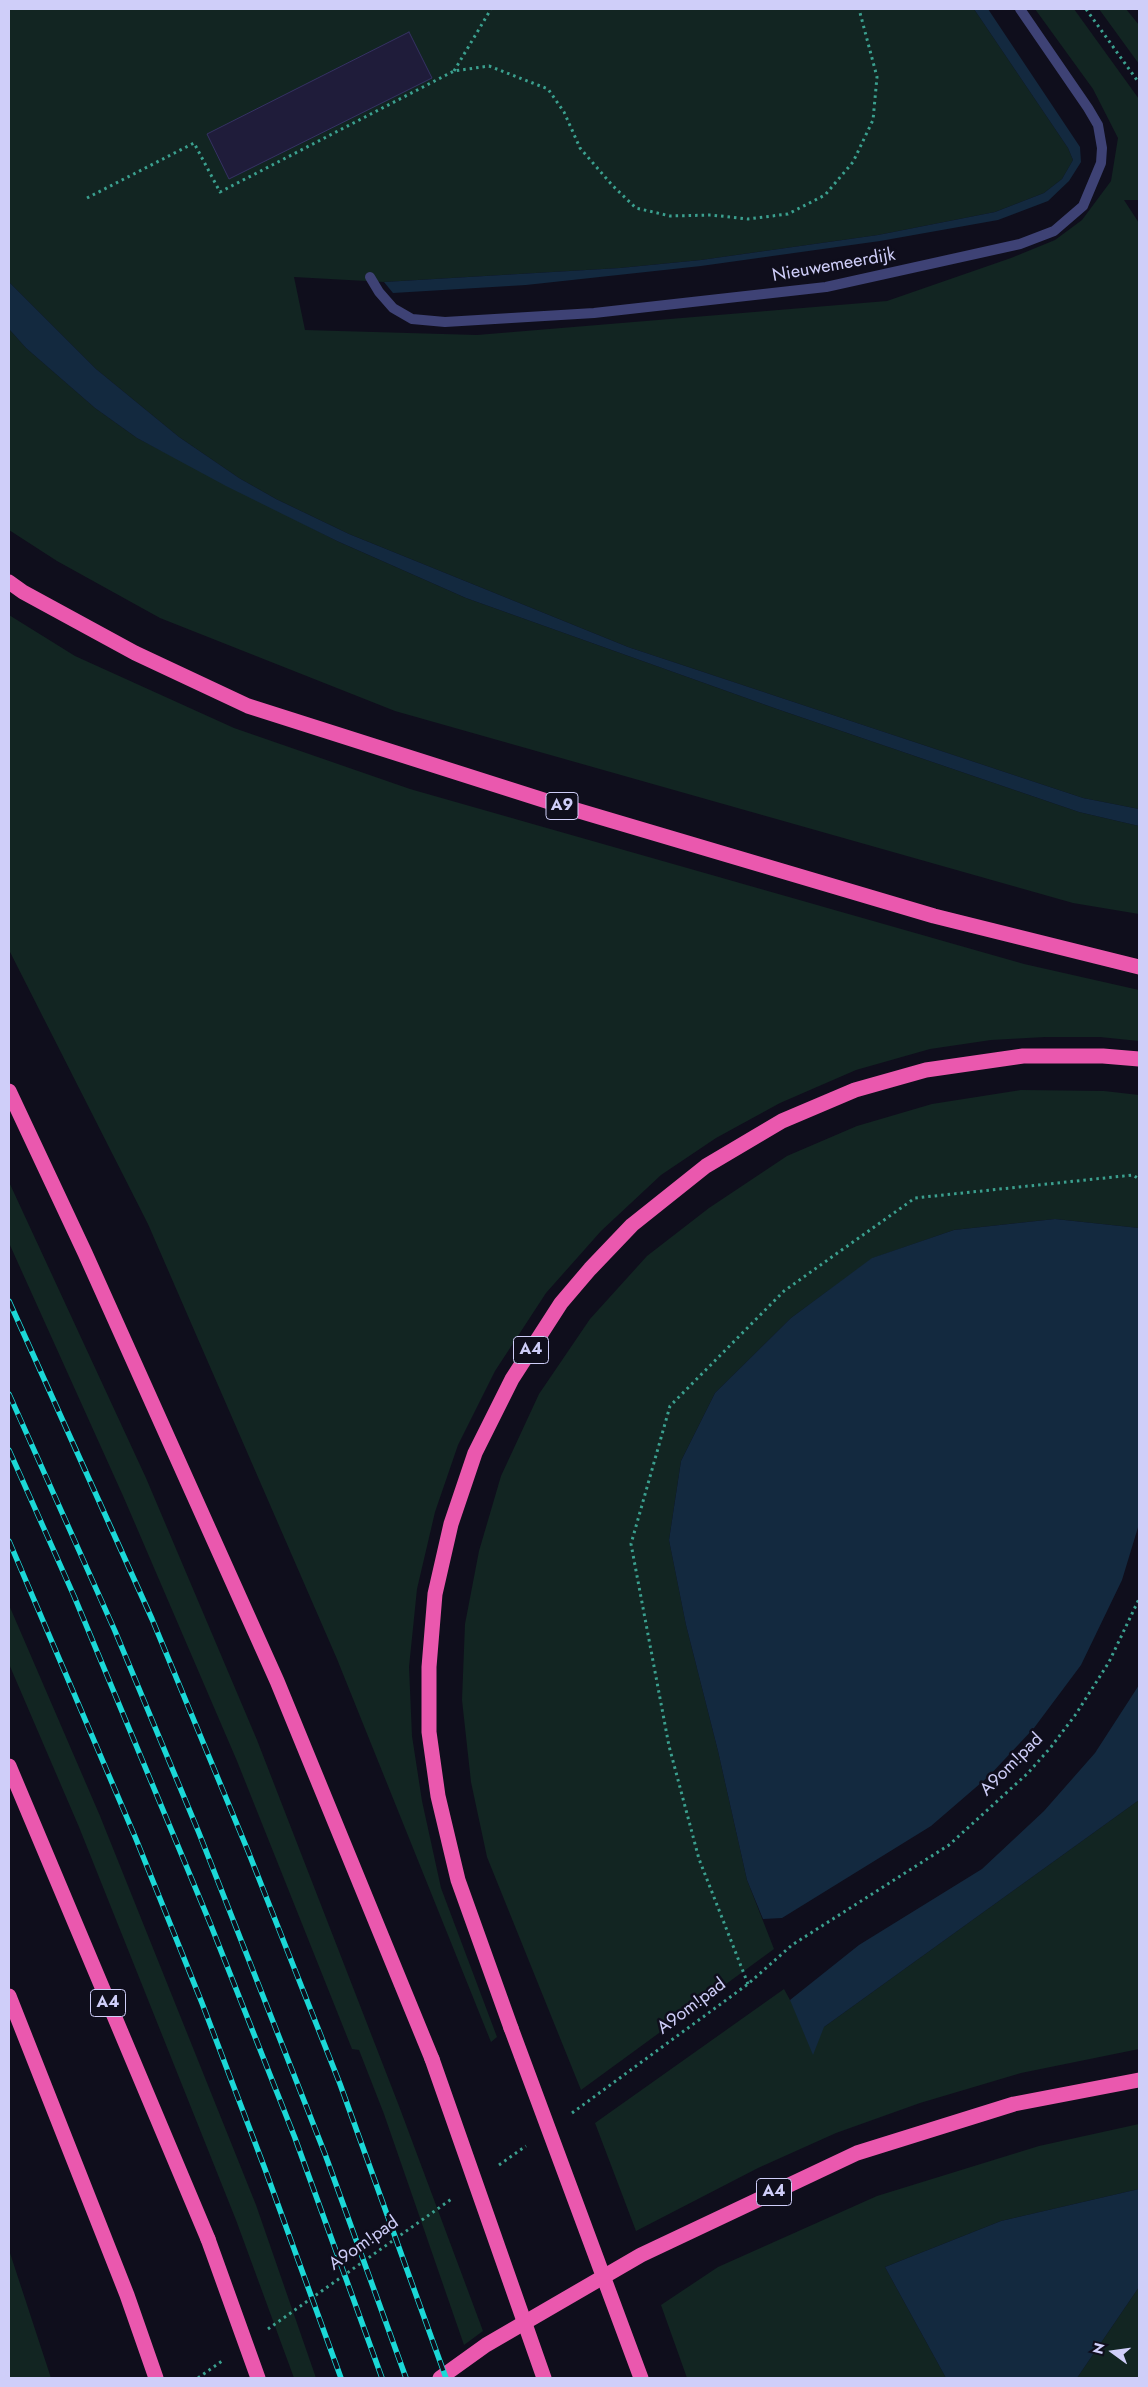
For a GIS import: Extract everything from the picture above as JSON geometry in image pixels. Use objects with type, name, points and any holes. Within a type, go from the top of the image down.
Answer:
[{"type":"highway","name":"A9","points":[[9,582],[23,592],[135,653],[248,706],[559,805],[896,905],[1139,967]]},
{"type":"highway","name":"A4","points":[[641,2378],[458,1880],[438,1796],[429,1732],[429,1667],[435,1594],[451,1524],[475,1452],[512,1379],[561,1303],[632,1225],[706,1166],[782,1121],[855,1090],[926,1070],[1023,1056],[1103,1056],[1139,1059]]},
{"type":"highway","points":[[9,1091],[89,1262],[277,1681],[432,2059],[544,2378]]},
{"type":"highway","name":"A4","points":[[9,1766],[208,2239],[258,2378]]},
{"type":"highway","points":[[9,1996],[127,2295],[156,2378]]},
{"type":"highway","name":"A4","points":[[440,2378],[486,2344],[642,2255],[857,2153],[1014,2104],[1139,2080]]},
{"type":"lane","name":"Nieuwemeerdijk","points":[[370,278],[393,308],[412,319],[445,322],[594,313],[826,287],[1020,244],[1054,231],[1083,206],[1101,163],[1102,148],[1098,124],[1020,9]]},
{"type":"path","points":[[454,71],[491,9]]},
{"type":"path","points":[[86,198],[194,143],[220,192],[454,71],[489,66],[548,89],[564,112],[580,148],[612,185],[636,208],[670,216],[711,215],[748,219],[788,214],[825,195],[853,162],[873,120],[877,77],[859,9]]},
{"type":"path","points":[[1086,9],[1139,83]]},
{"type":"path","points":[[748,1984],[699,1859],[669,1746],[631,1544],[670,1406],[784,1291],[916,1198],[1133,1175],[1139,1179]]},
{"type":"path","name":"A9om!pad","points":[[571,2114],[748,1984],[792,1945],[949,1845],[1028,1773],[1076,1714],[1122,1639],[1139,1599]]},
{"type":"path","points":[[498,2166],[530,2143]]},
{"type":"path","name":"A9om!pad","points":[[263,2332],[457,2194]]},
{"type":"path","points":[[198,2378],[223,2361]]},
{"type":"green space","points":[[9,9],[974,9],[1068,148],[1073,160],[1062,179],[1044,193],[995,212],[878,235],[701,260],[620,268],[384,282],[294,277],[305,330],[477,335],[887,301],[1011,258],[1055,240],[1082,220],[1111,181],[1118,138],[1093,89],[1035,9],[1074,9],[1139,99],[1139,200],[1124,200],[1139,223],[1139,809],[1083,798],[628,647],[349,534],[276,499],[239,478],[179,437],[96,369],[9,282]]},
{"type":"green space","points":[[1099,9],[1126,9],[1139,25],[1139,64]]},
{"type":"green space","points":[[9,329],[26,348],[95,408],[137,438],[337,541],[466,598],[777,709],[1079,812],[1139,826],[1139,914],[1073,903],[395,711],[160,618],[57,561],[9,530]]},
{"type":"green space","points":[[9,615],[75,656],[234,728],[410,789],[1024,964],[1139,990],[1139,1041],[1100,1037],[1045,1037],[991,1040],[930,1049],[856,1070],[780,1103],[716,1138],[661,1175],[601,1231],[546,1293],[495,1371],[458,1445],[435,1512],[417,1589],[409,1667],[412,1736],[422,1801],[441,1888],[497,2037],[491,2042],[337,1659],[148,1224],[9,950]]},
{"type":"green space","points":[[1021,1090],[1104,1091],[1139,1095],[1139,1228],[1055,1219],[954,1230],[873,1258],[791,1318],[715,1393],[681,1461],[669,1540],[686,1625],[718,1751],[747,1880],[774,1949],[581,2090],[487,1857],[471,1782],[462,1700],[465,1624],[479,1551],[501,1476],[539,1394],[590,1319],[647,1256],[709,1208],[787,1156],[857,1126],[932,1104]]},
{"type":"green space","points":[[9,1182],[146,1478],[257,1740],[399,2106],[483,2331],[464,2345],[384,2114],[359,2050],[352,2049],[237,1761],[124,1498],[9,1243]]},
{"type":"green space","points":[[9,1605],[100,1816],[256,2205],[316,2378],[294,2378],[236,2220],[79,1827],[9,1664]]},
{"type":"green space","points":[[1139,1800],[1139,2049],[1021,2073],[920,2103],[836,2133],[758,2168],[636,2231],[595,2123],[784,1989],[790,2000],[824,2027]]},
{"type":"green space","points":[[1139,2124],[1139,2189],[1001,2221],[885,2267],[946,2378],[687,2378],[661,2305],[718,2267],[877,2196],[1039,2146]]},
{"type":"green space","points":[[9,2250],[51,2378],[9,2378]]},
{"type":"green space","points":[[1139,2287],[1139,2378],[1077,2378]]},
{"type":"water","points":[[974,9],[988,9],[1080,147],[1081,162],[1069,181],[1048,201],[998,220],[880,241],[701,266],[526,285],[393,293],[384,282],[620,268],[701,260],[878,235],[995,212],[1044,193],[1062,179],[1073,160],[1068,148]]},
{"type":"water","points":[[9,282],[96,369],[179,437],[239,478],[276,499],[349,534],[628,647],[1083,798],[1139,809],[1139,826],[1079,812],[777,709],[466,598],[337,541],[226,486],[137,438],[95,408],[26,348],[9,329]]},
{"type":"water","points":[[1055,1219],[1139,1228],[1139,1524],[1122,1580],[1081,1665],[1034,1728],[989,1776],[931,1826],[782,1918],[763,1919],[747,1880],[718,1751],[686,1625],[669,1540],[681,1461],[715,1393],[791,1318],[872,1258],[954,1230]]},
{"type":"water","points":[[1139,1685],[1139,1800],[824,2027],[813,2055],[790,2000],[859,1945],[982,1869],[1044,1811],[1095,1753]]},
{"type":"water","points":[[1139,2189],[1139,2287],[1077,2378],[946,2378],[885,2267],[1001,2221]]},
{"type":"building","points":[[409,32],[432,78],[229,179],[207,134]]},
{"type":"railway","points":[[9,1301],[152,1619],[248,1851],[340,2084],[446,2378]]},
{"type":"railway","points":[[9,1394],[115,1631],[199,1833],[325,2154],[406,2378]]},
{"type":"railway","points":[[9,1450],[74,1596],[210,1923],[295,2138],[382,2378]]},
{"type":"railway","points":[[9,1541],[136,1839],[202,2003],[341,2378]]}]
